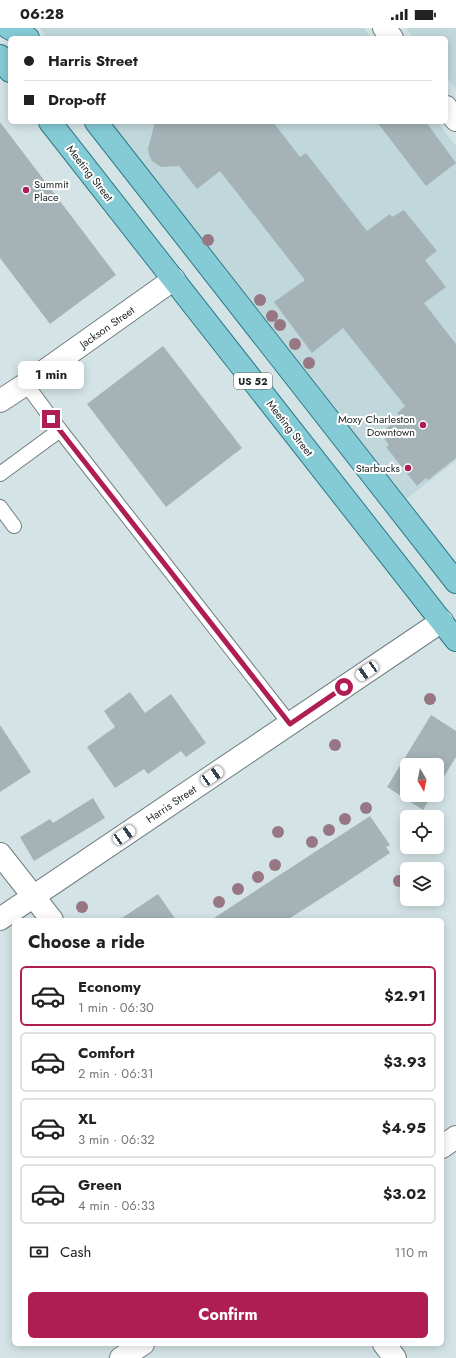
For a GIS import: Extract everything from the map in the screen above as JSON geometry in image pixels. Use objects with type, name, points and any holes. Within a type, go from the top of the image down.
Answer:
[{"type":"main road","points":[[10,28],[24,36]]},
{"type":"main road","points":[[0,56],[8,68]]},
{"type":"main road","name":"Meeting Street","points":[[52,124],[456,640]]},
{"type":"main road","name":"US 52","points":[[98,124],[456,582]]},
{"type":"street","points":[[384,28],[390,36]]},
{"type":"street","points":[[448,110],[456,120]]},
{"type":"street","name":"Jackson Street","points":[[0,401],[174,279]]},
{"type":"street","name":"Harris Street","points":[[0,919],[442,621]]},
{"type":"street","points":[[0,854],[50,918]]},
{"type":"street","points":[[444,1146],[456,1137]]},
{"type":"street","points":[[121,1358],[140,1346]]},
{"type":"street","points":[[386,1346],[395,1358]]},
{"type":"lane","points":[[26,384],[60,430],[290,724]]},
{"type":"lane","points":[[0,474],[60,430]]},
{"type":"lane","points":[[0,507],[14,526]]},
{"type":"shaded area","points":[[39,28],[364,28],[370,36],[45,36]]},
{"type":"shaded area","points":[[406,28],[456,28],[456,89],[448,79],[448,36],[412,36]]},
{"type":"shaded area","points":[[113,124],[439,124],[456,146],[456,461],[406,499]]},
{"type":"building","name":"Summit Place","points":[[0,122],[116,275],[50,324],[0,258]]},
{"type":"building","points":[[154,124],[275,124],[300,157],[306,153],[367,231],[390,214],[392,217],[404,210],[437,251],[425,260],[446,287],[424,303],[456,344],[456,458],[428,480],[426,478],[417,486],[386,447],[389,445],[380,433],[401,417],[397,413],[405,406],[343,328],[312,353],[274,302],[305,280],[220,171],[197,189],[179,166],[161,167],[152,161],[148,149]]},
{"type":"building","points":[[379,124],[427,124],[456,163],[426,186]]},
{"type":"building","points":[[163,346],[242,448],[166,507],[87,404]]},
{"type":"building","points":[[130,692],[145,713],[171,694],[206,743],[186,757],[181,751],[148,774],[144,769],[115,788],[87,747],[115,727],[104,711]]},
{"type":"building","points":[[431,715],[456,731],[456,757],[444,777],[444,758],[405,758]]},
{"type":"building","points":[[0,725],[31,772],[0,792]]},
{"type":"building","points":[[400,766],[400,795],[387,787]]},
{"type":"building","points":[[93,798],[105,818],[34,861],[20,837],[50,819],[53,823]]},
{"type":"building","points":[[410,802],[428,802],[423,810]]},
{"type":"building","points":[[370,816],[390,845],[386,847],[390,853],[290,918],[214,918]]},
{"type":"building","points":[[158,894],[175,918],[122,918]]},
{"type":"place","name":"Summit Place","points":[[26,190]]},
{"type":"place","name":"Moxy Charleston Downtown","points":[[423,425]]},
{"type":"place","name":"Starbucks","points":[[408,468]]},
{"type":"route","points":[[51,419],[290,724],[344,687]]}]
